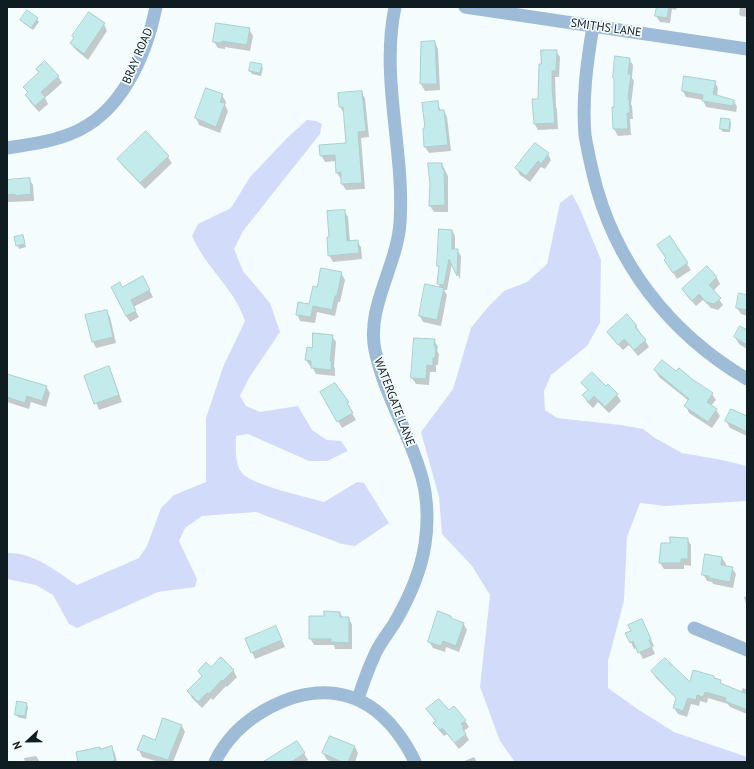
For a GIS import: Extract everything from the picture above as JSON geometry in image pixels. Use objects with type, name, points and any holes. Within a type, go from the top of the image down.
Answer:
[{"type":"street","name":"BRAY ROAD","points":[[7,148],[51,141],[72,134],[88,125],[102,114],[123,90],[136,67],[146,43],[156,7]]},
{"type":"street","name":"WATERGATE LANE","points":[[358,699],[376,651],[394,623],[412,587],[421,564],[427,528],[424,488],[418,466],[382,378],[374,349],[373,334],[374,318],[395,254],[400,225],[401,201],[399,162],[389,65],[391,34],[395,7]]},
{"type":"street","name":"SMITHS LANE","points":[[465,7],[747,49]]},
{"type":"street","points":[[593,26],[586,73],[584,107],[585,135],[596,187],[606,219],[632,270],[670,318],[704,350],[747,379]]},
{"type":"street","points":[[694,628],[747,650]]},
{"type":"street","points":[[215,762],[227,742],[240,728],[255,716],[292,698],[315,693],[329,692],[343,694],[358,699],[378,712],[391,724],[403,740],[415,762]]},
{"type":"water","points":[[307,120],[316,121],[322,124],[320,134],[243,231],[234,249],[243,271],[270,303],[280,332],[249,378],[240,396],[246,406],[260,412],[298,406],[312,430],[327,440],[341,441],[348,451],[327,461],[309,461],[248,434],[236,436],[238,465],[242,473],[257,482],[324,502],[357,482],[364,483],[389,523],[355,546],[342,544],[256,512],[202,516],[185,528],[179,541],[197,579],[195,587],[158,592],[77,628],[69,624],[53,595],[36,585],[7,579],[7,553],[26,556],[44,563],[77,585],[139,558],[147,546],[161,508],[174,495],[206,482],[206,418],[223,367],[245,321],[234,299],[204,258],[192,236],[198,224],[231,208],[250,177],[288,137]]},
{"type":"water","points":[[572,194],[580,209],[601,260],[600,323],[587,346],[551,375],[544,391],[545,410],[557,418],[643,429],[655,438],[682,453],[747,466],[747,501],[665,506],[640,503],[627,537],[624,601],[608,661],[608,688],[674,732],[747,757],[747,762],[515,762],[500,741],[480,687],[490,595],[472,566],[442,534],[439,497],[421,432],[453,389],[471,328],[488,307],[504,291],[527,282],[547,264],[560,203]]},
{"type":"building","points":[[657,7],[669,7],[667,18],[655,16]]},
{"type":"building","points":[[27,10],[38,18],[31,28],[20,20]]},
{"type":"building","points":[[89,12],[105,23],[84,54],[70,43],[74,38],[72,36]]},
{"type":"building","points":[[216,23],[250,28],[247,45],[222,41],[222,43],[213,42]]},
{"type":"building","points":[[435,41],[437,84],[420,84],[421,42]]},
{"type":"building","points":[[541,50],[557,50],[556,71],[552,71],[555,123],[534,124],[532,99],[538,99]]},
{"type":"building","points":[[615,56],[630,58],[628,74],[631,74],[628,99],[630,113],[627,113],[628,129],[613,129],[612,107],[614,107],[613,78]]},
{"type":"building","points":[[45,61],[59,76],[41,92],[45,97],[35,106],[25,95],[28,92],[23,87],[39,72],[36,69]]},
{"type":"building","points":[[251,62],[262,64],[260,73],[249,71]]},
{"type":"building","points":[[684,76],[716,81],[713,94],[734,100],[733,106],[702,101],[703,95],[682,91]]},
{"type":"building","points":[[206,88],[223,94],[220,102],[225,103],[216,127],[195,118]]},
{"type":"building","points":[[362,91],[366,131],[358,132],[362,183],[341,184],[341,172],[336,173],[335,155],[320,156],[319,145],[346,143],[343,107],[339,107],[338,93]]},
{"type":"building","points":[[438,101],[439,110],[444,110],[448,145],[424,147],[423,128],[425,128],[422,103]]},
{"type":"building","points":[[721,118],[730,119],[729,130],[720,129]]},
{"type":"building","points":[[146,131],[169,156],[140,183],[117,159]]},
{"type":"building","points":[[535,143],[549,153],[541,164],[538,161],[526,176],[515,168]]},
{"type":"building","points":[[428,163],[442,163],[442,169],[444,169],[445,205],[429,206],[430,184]]},
{"type":"building","points":[[30,178],[31,194],[15,196],[15,194],[7,195],[7,180]]},
{"type":"building","points":[[345,210],[347,241],[358,240],[359,253],[328,256],[327,237],[329,237],[327,211]]},
{"type":"building","points":[[439,229],[452,230],[452,249],[458,249],[457,276],[449,259],[444,285],[437,284],[439,266],[437,266]]},
{"type":"building","points":[[23,235],[25,244],[16,246],[14,237]]},
{"type":"building","points":[[670,236],[688,263],[673,273],[664,260],[666,258],[657,245]]},
{"type":"building","points":[[707,266],[717,277],[709,285],[721,298],[714,304],[706,302],[699,294],[692,301],[682,289]]},
{"type":"building","points":[[321,268],[342,272],[337,296],[335,296],[332,310],[313,306],[311,317],[296,315],[298,302],[309,304],[313,286],[317,287]]},
{"type":"building","points":[[143,276],[150,290],[131,300],[136,311],[126,316],[111,287],[120,282],[122,287]]},
{"type":"building","points":[[425,284],[444,288],[437,320],[419,316]]},
{"type":"building","points":[[739,293],[747,295],[747,310],[736,308]]},
{"type":"building","points":[[107,310],[113,337],[92,342],[85,315]]},
{"type":"building","points":[[627,314],[637,326],[635,327],[646,340],[634,350],[624,339],[618,345],[607,332]]},
{"type":"building","points":[[740,326],[747,330],[747,345],[734,337]]},
{"type":"building","points":[[313,333],[333,335],[330,361],[332,361],[331,370],[311,368],[311,361],[305,360],[307,347],[312,348]]},
{"type":"building","points":[[414,338],[435,339],[435,358],[433,358],[433,366],[427,365],[426,379],[411,378]]},
{"type":"building","points":[[662,360],[676,371],[679,368],[713,393],[707,402],[717,409],[708,422],[684,406],[689,399],[654,370]]},
{"type":"building","points":[[109,366],[119,395],[94,404],[84,376]]},
{"type":"building","points":[[592,372],[606,386],[608,384],[618,394],[605,407],[594,396],[589,402],[582,395],[588,390],[581,383]]},
{"type":"building","points":[[7,374],[47,386],[42,401],[27,396],[25,403],[7,397]]},
{"type":"building","points":[[335,383],[349,402],[347,403],[353,413],[337,422],[320,392]]},
{"type":"building","points":[[731,409],[747,416],[747,432],[725,421]]},
{"type":"building","points":[[670,537],[688,538],[688,559],[681,559],[681,563],[659,563],[661,543],[670,543]]},
{"type":"building","points":[[705,554],[722,557],[721,565],[733,567],[730,582],[709,578],[709,576],[702,575]]},
{"type":"building","points":[[324,611],[340,612],[340,617],[349,617],[349,643],[331,642],[331,639],[309,639],[309,616],[324,616]]},
{"type":"building","points":[[438,611],[464,623],[456,646],[443,641],[441,646],[428,642]]},
{"type":"building","points":[[642,619],[651,639],[649,640],[652,647],[638,653],[633,641],[630,643],[625,633],[631,631],[628,625]]},
{"type":"building","points":[[276,626],[282,640],[251,653],[245,639]]},
{"type":"building","points":[[221,657],[234,670],[209,694],[207,693],[198,702],[187,691],[202,676],[198,671],[206,662],[211,667]]},
{"type":"building","points":[[665,658],[690,682],[693,670],[714,676],[714,678],[721,680],[720,683],[747,694],[747,710],[725,701],[726,698],[705,692],[703,697],[697,695],[696,700],[688,698],[683,711],[673,708],[676,698],[651,671]]},
{"type":"building","points":[[439,699],[449,710],[454,706],[466,720],[461,724],[464,727],[462,728],[466,734],[455,743],[442,728],[440,730],[433,723],[436,721],[426,709]]},
{"type":"building","points":[[17,701],[27,703],[25,716],[15,715]]},
{"type":"building","points":[[163,718],[182,725],[168,760],[137,750],[143,735],[155,740]]},
{"type":"building","points":[[330,736],[355,746],[348,762],[342,762],[322,753]]},
{"type":"building","points":[[297,741],[305,753],[291,762],[263,762]]},
{"type":"building","points":[[112,746],[115,761],[78,762],[76,752]]}]
